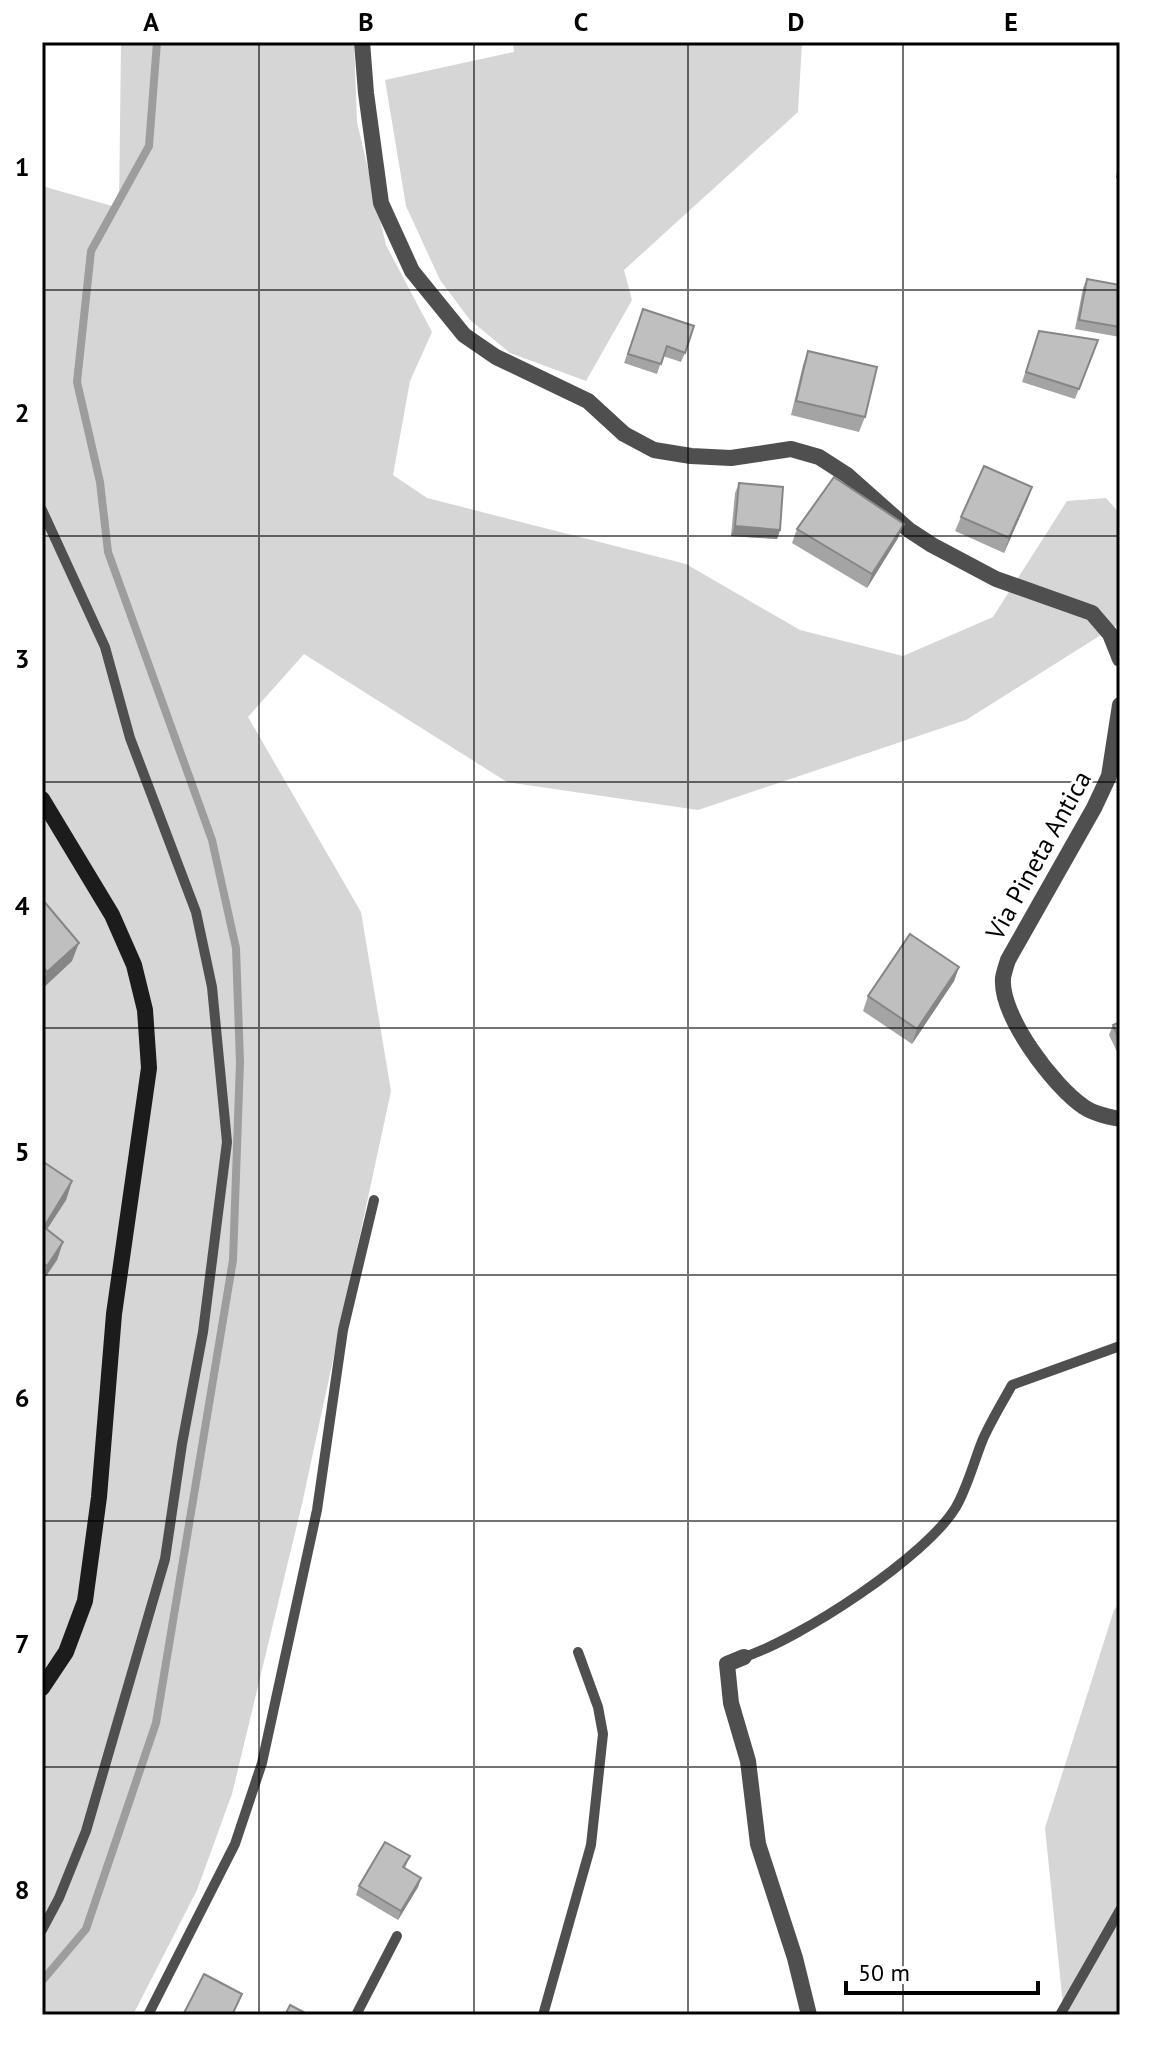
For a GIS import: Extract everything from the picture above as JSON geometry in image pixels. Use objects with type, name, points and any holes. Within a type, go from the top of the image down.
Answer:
[{"type":"street","points":[[362,42],[381,203],[412,271],[464,335],[510,365],[588,401],[624,434],[654,450],[731,458],[791,449],[819,457],[847,475],[909,530],[932,545],[996,579],[1092,613],[1110,634],[1120,659]]},
{"type":"street","name":"Via Pineta Antica","points":[[1120,705],[1109,776],[1008,960],[1003,980],[1010,1008],[1022,1034],[1054,1080],[1087,1109],[1120,1119]]},
{"type":"street","points":[[42,799],[112,915],[134,965],[145,1010],[149,1068],[114,1314],[99,1497],[85,1601],[66,1652],[42,1688]]},
{"type":"street","points":[[744,1657],[727,1664],[731,1703],[748,1761],[758,1844],[795,1958],[809,2015]]},
{"type":"lane","points":[[42,510],[105,647],[130,738],[196,912],[212,987],[227,1142],[203,1332],[165,1559],[86,1831],[59,1898],[42,1930]]},
{"type":"lane","points":[[148,2015],[235,1844],[262,1763],[317,1510],[343,1330],[374,1200]]},
{"type":"lane","points":[[744,1657],[771,1648],[794,1635],[890,1572],[921,1546],[955,1508],[984,1437],[1012,1385],[1120,1346]]},
{"type":"lane","points":[[543,2015],[591,1845],[603,1734],[598,1707],[578,1652]]},
{"type":"lane","points":[[1060,2015],[1120,1910]]},
{"type":"lane","points":[[356,2015],[397,1936]]},
{"type":"shaded area","points":[[121,42],[354,42],[357,122],[386,245],[432,332],[410,381],[393,475],[427,498],[686,564],[800,630],[903,656],[993,617],[1067,501],[1106,498],[1120,514],[1120,623],[966,720],[698,810],[507,782],[304,654],[248,717],[361,912],[391,1091],[302,1504],[232,1794],[197,1890],[133,2015],[42,2015],[42,186],[119,208]]},
{"type":"shaded area","points":[[513,42],[802,42],[798,112],[624,270],[632,300],[586,381],[510,353],[470,320],[440,280],[406,206],[385,80],[514,52]]},
{"type":"shaded area","points":[[1120,1603],[1120,2015],[1064,2015],[1045,1828],[1114,1610]]},
{"type":"building","points":[[1087,279],[1120,285],[1120,327],[1079,320]]},
{"type":"building","points":[[643,309],[694,326],[685,353],[667,346],[661,364],[628,354]]},
{"type":"building","points":[[1039,331],[1098,340],[1079,389],[1026,372]]},
{"type":"building","points":[[808,351],[877,367],[865,417],[796,401]]},
{"type":"building","points":[[984,466],[1032,487],[1009,538],[961,517]]},
{"type":"building","points":[[834,477],[904,524],[872,574],[797,529]]},
{"type":"building","points":[[739,483],[783,487],[780,530],[735,526]]},
{"type":"building","points":[[42,899],[79,943],[47,972],[42,966]]},
{"type":"building","points":[[910,934],[959,967],[917,1029],[868,996]]},
{"type":"building","points":[[1120,1022],[1120,1041],[1113,1025]]},
{"type":"building","points":[[42,1161],[72,1181],[44,1227],[63,1242],[47,1266],[42,1263]]},
{"type":"building","points":[[385,1842],[410,1856],[403,1867],[421,1878],[401,1911],[359,1886]]},
{"type":"building","points":[[204,1974],[242,1994],[232,2015],[183,2015]]},
{"type":"building","points":[[290,2005],[309,2015],[285,2015]]},
{"type":"waterway","points":[[42,1981],[86,1929],[156,1723],[233,1260],[240,1062],[236,948],[212,840],[108,552],[100,482],[77,382],[91,251],[149,146],[157,42]]}]
